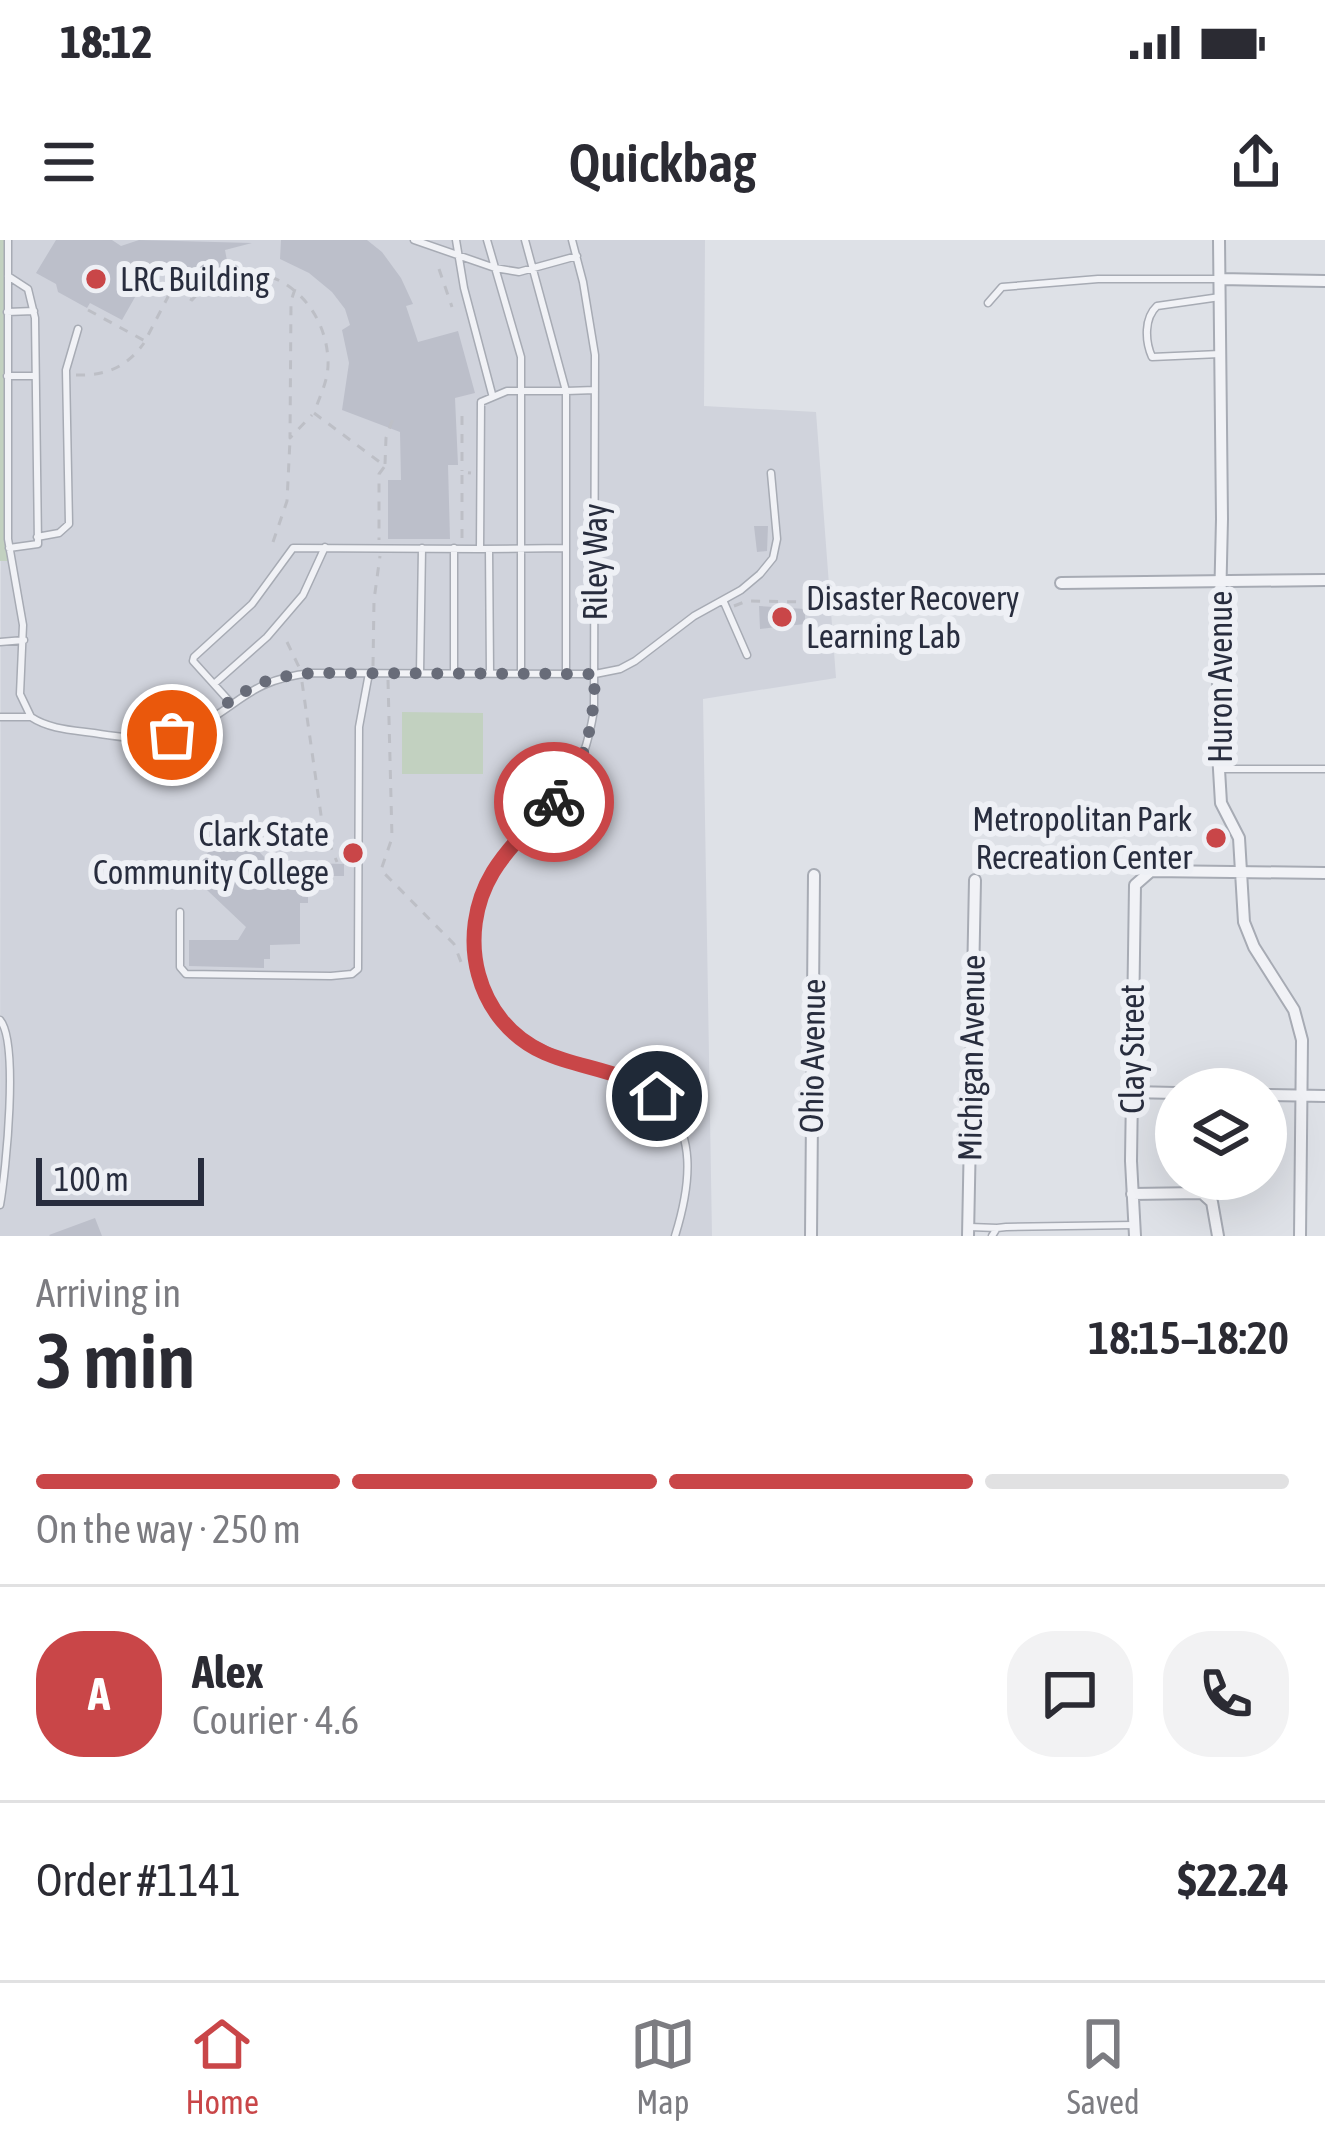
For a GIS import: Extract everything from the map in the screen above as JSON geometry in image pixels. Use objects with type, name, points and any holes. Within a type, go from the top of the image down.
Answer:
[{"type":"street","name":"Huron Avenue","points":[[1220,240],[1221,803],[1239,838],[1244,922],[1254,947],[1294,1010],[1302,1040],[1300,1236]]},
{"type":"street","points":[[1220,279],[1325,281]]},
{"type":"street","points":[[1060,583],[1325,580]]},
{"type":"street","name":"Clay Street","points":[[1135,1230],[1133,897],[1139,877],[1151,871],[1243,873]]},
{"type":"street","points":[[1243,873],[1325,873]]},
{"type":"street","name":"Ohio Avenue","points":[[811,1236],[814,875]]},
{"type":"street","name":"Michigan Avenue","points":[[968,1232],[975,880]]},
{"type":"street","points":[[1131,1092],[1155,1093]]},
{"type":"street","points":[[1287,1096],[1325,1096]]},
{"type":"street","points":[[1132,1194],[1202,1193],[1212,1202],[1218,1236]]},
{"type":"lane","points":[[8,240],[9,548],[24,640],[20,694],[31,718]]},
{"type":"lane","points":[[414,240],[495,268],[532,269],[577,256]]},
{"type":"lane","points":[[456,240],[492,394]]},
{"type":"lane","points":[[488,240],[519,344],[521,674]]},
{"type":"lane","points":[[524,240],[566,391],[566,674]]},
{"type":"lane","name":"Riley Way","points":[[572,240],[591,318],[595,390],[595,674],[590,735],[573,776],[508,851],[485,886],[474,923],[475,966],[489,1002],[523,1041],[563,1060],[645,1087],[670,1110],[686,1139],[690,1170],[675,1236]]},
{"type":"lane","points":[[6,275],[28,289],[34,311],[38,537],[38,544],[9,548]]},
{"type":"lane","points":[[988,303],[1002,287],[1036,283],[1220,279]]},
{"type":"lane","points":[[1220,297],[1157,306],[1151,311],[1147,334],[1152,357],[1220,354]]},
{"type":"lane","points":[[7,312],[34,311]]},
{"type":"lane","points":[[38,537],[58,533],[69,524],[66,370],[78,329]]},
{"type":"lane","points":[[7,376],[35,376]]},
{"type":"lane","points":[[490,674],[481,402],[492,394],[595,390]]},
{"type":"lane","points":[[0,717],[155,739],[189,730],[267,680],[301,674],[595,674],[620,669],[694,616],[725,605],[773,558],[777,539],[771,473]]},
{"type":"lane","points":[[454,545],[454,674]]},
{"type":"lane","points":[[230,702],[193,661],[194,656],[252,604],[293,548],[566,548]]},
{"type":"lane","points":[[214,685],[267,637],[303,595],[325,548]]},
{"type":"lane","points":[[420,673],[422,548]]},
{"type":"lane","points":[[725,605],[747,655]]},
{"type":"lane","points":[[0,642],[24,640]]},
{"type":"lane","points":[[180,912],[180,967],[186,974],[331,976],[358,969],[359,728],[369,673]]},
{"type":"lane","points":[[1219,769],[1325,769]]},
{"type":"lane","points":[[0,1020],[6,1025],[9,1050],[0,1204]]},
{"type":"lane","points":[[968,1232],[1135,1230]]},
{"type":"path","points":[[439,269],[452,307]]},
{"type":"path","points":[[273,542],[291,478],[291,301],[296,287]]},
{"type":"path","points":[[73,375],[99,375],[119,368],[146,341]]},
{"type":"path","points":[[290,438],[314,413]]},
{"type":"path","points":[[385,466],[386,437],[395,413]]},
{"type":"path","points":[[454,545],[462,540],[462,416]]},
{"type":"path","points":[[462,472],[480,473]]},
{"type":"path","points":[[725,605],[806,602],[806,614]]},
{"type":"path","points":[[287,642],[301,674],[322,829],[337,862]]},
{"type":"shaded area","name":"Clark State Community College","points":[[1,240],[705,240],[704,406],[816,412],[836,678],[703,699],[712,1236],[0,1236]]},
{"type":"green space","points":[[0,240],[6,240],[11,561],[0,561]]},
{"type":"green space","points":[[402,712],[483,713],[483,774],[402,774]]},
{"type":"building","name":"LRC Building","points":[[56,240],[112,240],[121,246],[139,240],[252,243],[225,250],[228,266],[195,292],[151,269],[122,320],[90,303],[87,308],[36,273]]},
{"type":"building","points":[[281,240],[367,240],[401,278],[413,304],[406,306],[418,342],[458,331],[475,393],[455,398],[458,465],[448,465],[450,539],[388,539],[388,480],[401,480],[400,432],[342,410],[349,363],[342,330],[350,325],[345,309],[309,273],[280,259]]},
{"type":"building","points":[[754,526],[768,526],[767,551],[757,552]]},
{"type":"building","name":"Disaster Recovery Learning Lab","points":[[759,606],[805,609],[805,624],[760,629]]},
{"type":"building","points":[[243,835],[269,862],[344,864],[344,876],[308,876],[308,903],[300,903],[300,944],[270,945],[264,968],[189,966],[189,940],[238,940],[246,927],[188,872],[218,843],[226,850]]},
{"type":"building","points":[[95,1218],[102,1236],[49,1235]]},
{"type":"way so far","points":[[172,735],[207,720],[251,688],[283,676],[595,674],[590,735],[573,776],[554,802]]},
{"type":"place","name":"LRC Building","points":[[96,279]]},
{"type":"place","name":"Disaster Recovery Learning Lab","points":[[782,617]]},
{"type":"place","name":"Metropolitan Park Recreation Center","points":[[1216,838]]},
{"type":"place","name":"Clark State Community College","points":[[353,853]]},
{"type":"route","points":[[554,802],[508,851],[485,886],[474,923],[480,983],[499,1016],[523,1041],[563,1060],[631,1080],[657,1096]]}]
